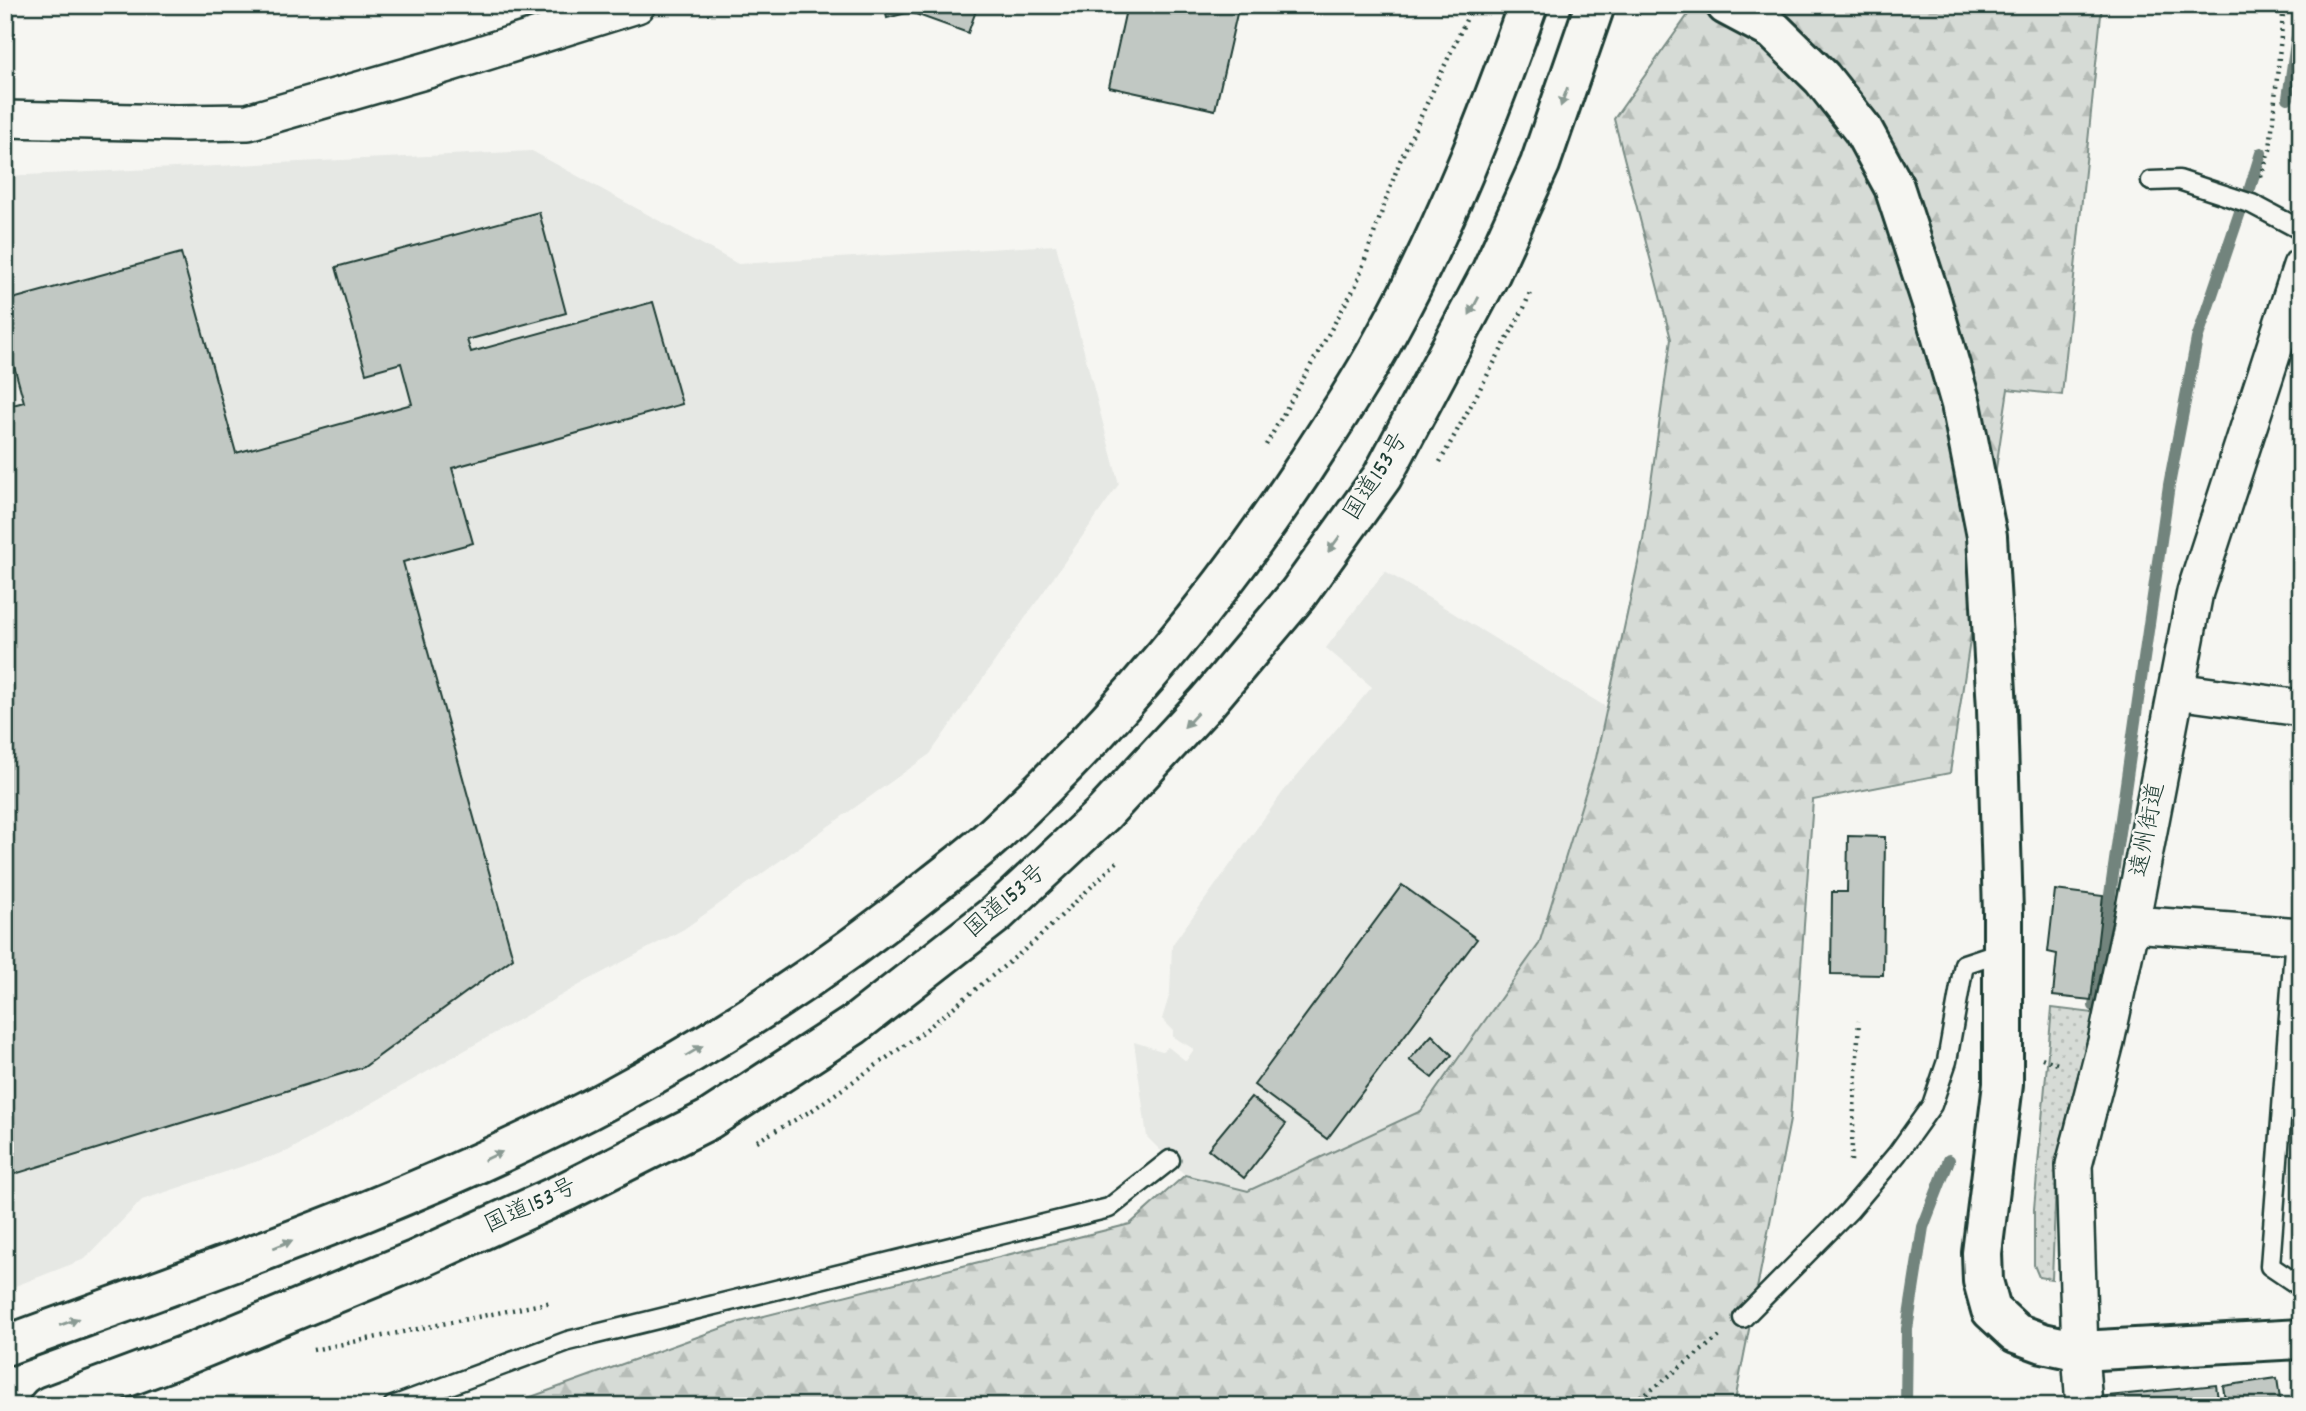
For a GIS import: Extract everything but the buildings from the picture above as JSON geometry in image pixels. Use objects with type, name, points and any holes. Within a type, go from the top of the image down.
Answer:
[{"type":"main road","points":[[1726,5],[1773,30],[1822,78],[1863,130],[1894,187],[1961,404],[1987,536],[1997,709],[2003,951],[2003,1084],[1982,1253],[1983,1281],[1991,1310],[2016,1333],[2043,1343],[2080,1350],[2301,1339]]},
{"type":"main road","points":[[5,1346],[275,1247],[441,1180],[612,1098],[766,1007],[880,928],[988,840],[1070,761],[1150,675],[1206,607],[1269,520],[1328,430],[1384,341],[1431,247],[1482,127],[1528,6]]},
{"type":"main road","name":"国道153号","points":[[49,1406],[191,1353],[416,1260],[565,1192],[708,1120],[854,1025],[996,914],[1104,813],[1207,702],[1298,594],[1382,477],[1491,272],[1540,164],[1591,19]]},
{"type":"street","points":[[5,119],[248,122],[435,68],[637,5]]},
{"type":"street","name":"遠州街道","points":[[2084,1406],[2074,1165],[2106,1042],[2131,924],[2195,592],[2301,266]]},
{"type":"street","points":[[2176,691],[2301,708]]},
{"type":"street","points":[[2131,924],[2298,936]]},
{"type":"lane","points":[[2151,181],[2179,180],[2252,204],[2301,230]]},
{"type":"lane","points":[[2298,936],[2270,1266],[2301,1287]]},
{"type":"lane","points":[[1743,1318],[1849,1211],[1897,1154],[1932,1105],[1947,1061],[1964,964],[2003,951]]},
{"type":"lane","points":[[393,1406],[568,1341],[1109,1209],[1170,1160]]},
{"type":"path","points":[[2252,204],[2270,150],[2284,5]]},
{"type":"path","points":[[1265,447],[1356,285],[1399,163],[1473,6]]},
{"type":"path","points":[[1849,1211],[1859,1021]]},
{"type":"path","points":[[307,1351],[552,1302]]},
{"type":"path","points":[[1606,1406],[1645,1395],[1743,1318]]},
{"type":"shaded area","points":[[532,151],[738,264],[1056,245],[1119,484],[930,754],[684,929],[583,983],[288,1151],[142,1200],[85,1259],[5,1290],[5,176]]},
{"type":"shaded area","points":[[1385,571],[1606,707],[1596,758],[1539,944],[1421,1111],[1248,1191],[1185,1175],[1147,1137],[1134,1042],[1162,1051],[1168,1047],[1186,1061],[1194,1049],[1173,1037],[1173,1030],[1162,1019],[1170,993],[1172,945],[1283,792],[1372,687],[1326,648]]},
{"type":"green space","points":[[1695,5],[2102,5],[2062,395],[2008,389],[1950,773],[1813,800],[1790,1120],[1734,1406],[506,1406],[736,1323],[1130,1224],[1185,1175],[1248,1191],[1421,1111],[1539,944],[1596,758],[1643,540],[1671,339],[1614,119]]},
{"type":"green space","points":[[2052,1008],[2094,1013],[2057,1157],[2052,1279],[2039,1277],[2034,1265],[2034,1209]]},
{"type":"waterway","points":[[2288,98],[2301,8]]},
{"type":"waterway","points":[[2250,188],[2261,153]]},
{"type":"waterway","points":[[2094,1006],[2169,485],[2197,339],[2240,212]]},
{"type":"waterway","points":[[1906,1406],[1907,1329],[1923,1227],[1949,1160]]}]
